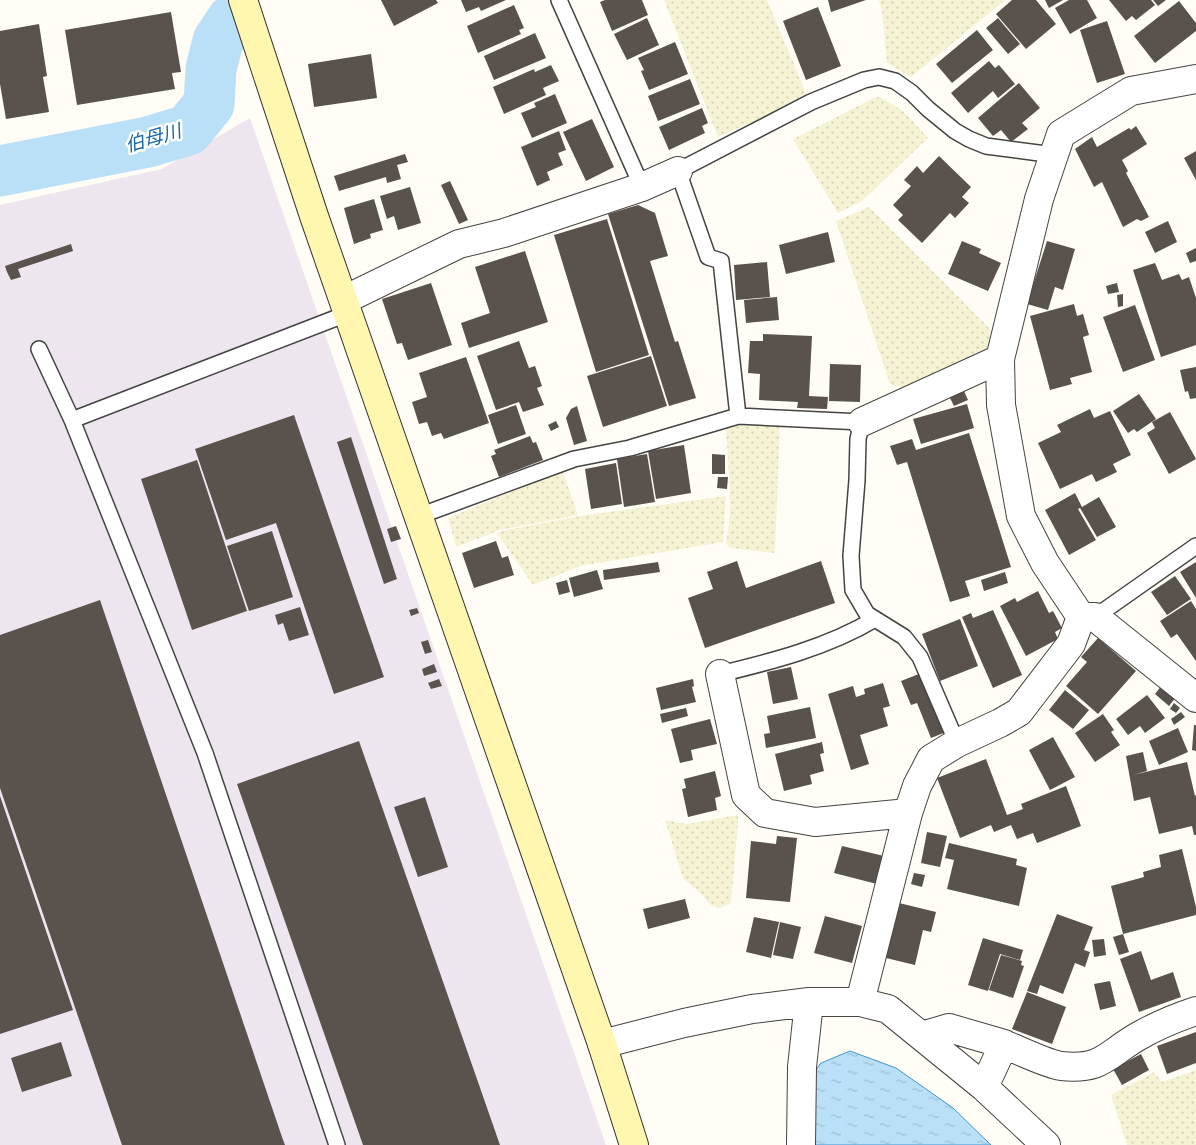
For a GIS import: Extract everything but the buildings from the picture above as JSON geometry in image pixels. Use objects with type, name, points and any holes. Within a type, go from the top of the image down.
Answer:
[{"type":"street","points":[[243,0],[346,306],[602,1044],[634,1145]]},
{"type":"street","points":[[1196,79],[1131,91],[1060,134],[1039,199],[1000,359],[1001,405],[1021,516],[1045,563],[1088,617],[1196,698]]},
{"type":"street","points":[[346,306],[459,244],[504,233],[642,187],[678,171]]},
{"type":"street","points":[[862,422],[1000,359]]},
{"type":"street","points":[[860,1002],[908,814],[917,786],[932,760],[956,743],[1019,712],[1071,644],[1088,617]]},
{"type":"street","points":[[720,674],[746,795],[765,813],[815,822],[908,814]]},
{"type":"street","points":[[602,1044],[684,1023],[752,1009],[809,1002],[860,1002],[888,1009],[984,1087],[1046,1145]]},
{"type":"street","points":[[801,1145],[802,1067],[809,1002]]},
{"type":"street","points":[[922,1036],[949,1028],[1004,1044],[1059,1066],[1087,1066],[1104,1061],[1136,1038],[1169,1021],[1196,1011]]},
{"type":"street","points":[[984,1087],[1004,1044]]},
{"type":"lane","points":[[559,0],[642,187]]},
{"type":"lane","points":[[738,416],[721,261],[708,257],[678,171],[811,102],[864,80],[880,77],[895,81],[955,131],[969,139],[986,146],[1054,156]]},
{"type":"lane","points":[[72,420],[346,306]]},
{"type":"lane","points":[[40,349],[72,420],[204,753],[337,1145]]},
{"type":"lane","points":[[419,516],[574,459],[630,448],[738,416],[862,422],[858,438],[858,480],[851,556],[853,590],[867,614],[904,637],[920,657],[956,743]]},
{"type":"lane","points":[[1088,617],[1196,546]]},
{"type":"lane","points":[[720,674],[774,661],[850,634],[875,619]]},
{"type":"shaded area","points":[[664,0],[767,0],[808,98],[718,137]]},
{"type":"shaded area","points":[[879,0],[1005,0],[911,77],[887,63],[882,11]]},
{"type":"shaded area","points":[[880,97],[903,111],[928,138],[862,201],[838,213],[793,139],[874,98]]},
{"type":"shaded area","points":[[250,118],[606,1145],[0,1145],[0,205],[162,169]]},
{"type":"shaded area","points":[[869,207],[991,330],[987,350],[905,388],[890,384],[836,221]]},
{"type":"shaded area","points":[[780,421],[775,553],[731,548],[726,544],[730,492],[726,427],[747,422]]},
{"type":"shaded area","points":[[563,472],[578,515],[500,530],[456,547],[448,518]]},
{"type":"shaded area","points":[[726,496],[723,542],[580,566],[533,585],[497,533],[580,516]]},
{"type":"shaded area","points":[[738,815],[731,903],[720,908],[712,906],[683,878],[665,820],[687,824]]},
{"type":"shaded area","points":[[1196,1070],[1196,1145],[1127,1145],[1111,1095],[1154,1072],[1162,1082]]},
{"type":"water","points":[[850,1051],[896,1068],[953,1108],[991,1145],[809,1145],[809,1079],[821,1063]]},
{"type":"waterway","name":"伯母川","points":[[0,171],[148,142],[188,130],[209,104],[211,69],[218,41],[232,20]]}]
